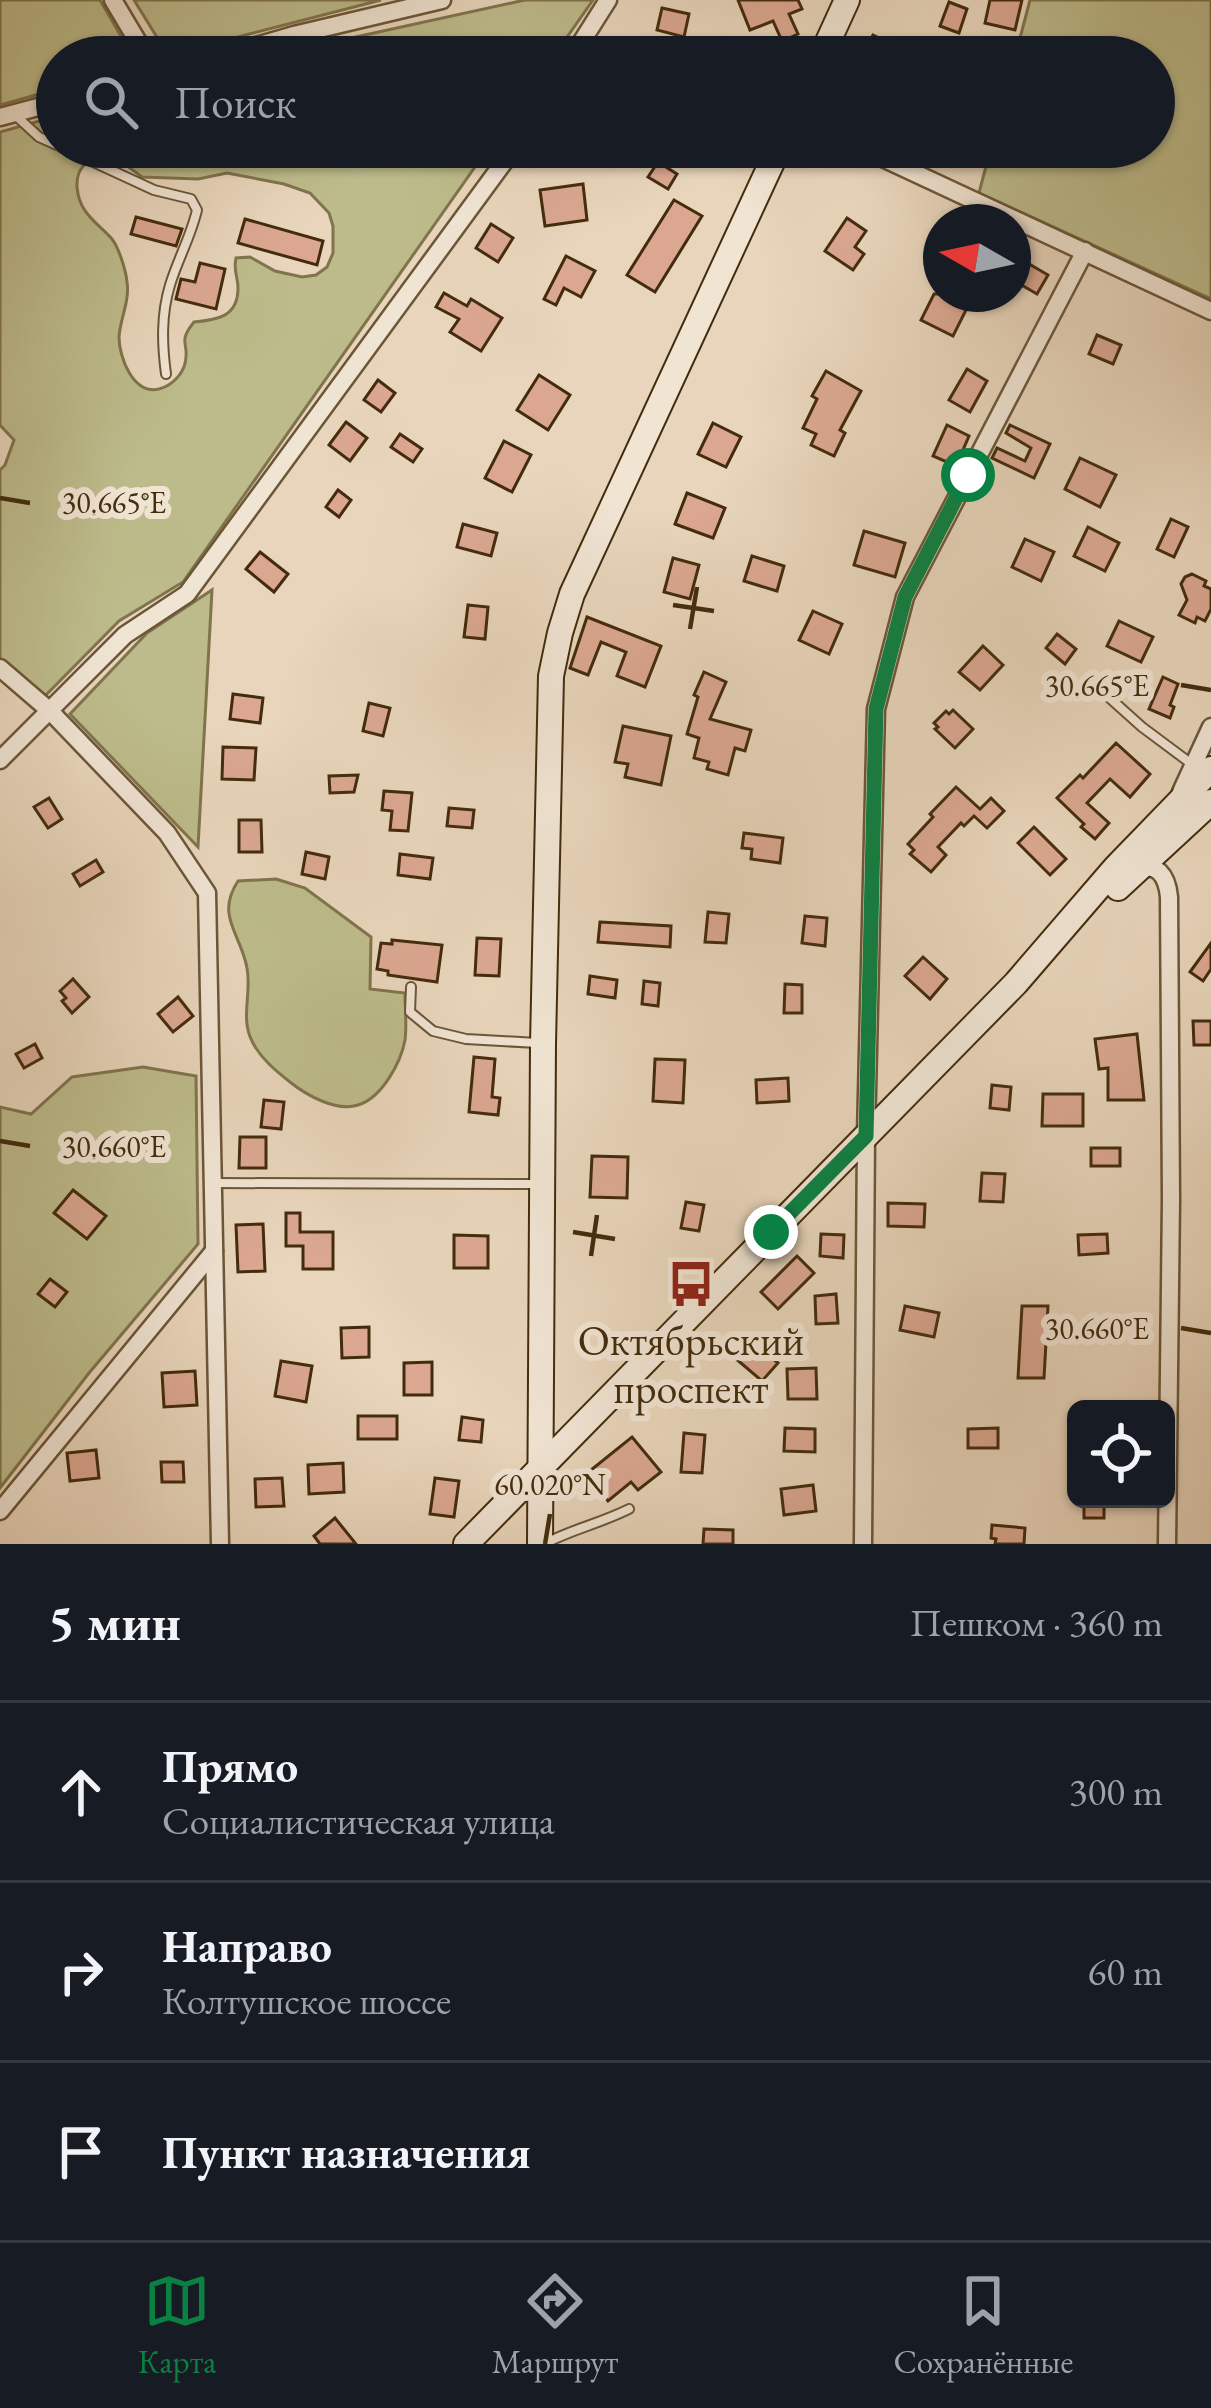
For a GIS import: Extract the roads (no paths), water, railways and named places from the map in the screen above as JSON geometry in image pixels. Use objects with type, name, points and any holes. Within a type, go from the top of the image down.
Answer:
[{"type":"street","points":[[113,0],[134,36]]},
{"type":"street","points":[[291,36],[442,0]]},
{"type":"street","points":[[585,36],[608,0]]},
{"type":"street","points":[[831,36],[848,0]]},
{"type":"street","points":[[6,115],[36,107]]},
{"type":"street","points":[[0,760],[125,635],[187,594],[500,168]]},
{"type":"street","points":[[542,1544],[543,1044],[551,676],[572,594],[769,168]]},
{"type":"street","points":[[905,168],[1211,311]]},
{"type":"street","points":[[863,1544],[876,709],[905,597],[1085,251]]},
{"type":"street","points":[[0,668],[50,712],[167,833],[206,892],[220,1544]]},
{"type":"street","points":[[466,1544],[1048,948],[1175,806],[1202,767],[1211,728]]},
{"type":"street","points":[[1048,948],[1079,926],[1211,802]]},
{"type":"street","points":[[1134,872],[1144,867],[1162,873],[1169,897],[1168,1544]]},
{"type":"street","points":[[0,1511],[214,1251]]},
{"type":"lane","points":[[6,115],[36,135]]},
{"type":"lane","points":[[106,168],[154,190],[191,199],[197,210],[170,285],[161,336],[166,374]]},
{"type":"lane","points":[[1093,683],[1142,727],[1202,767]]},
{"type":"lane","points":[[411,987],[410,1012],[433,1031],[466,1040],[543,1044]]},
{"type":"lane","points":[[213,1183],[542,1184]]},
{"type":"lane","points":[[542,1544],[629,1509]]},
{"type":"place","name":"Октябрьский проспект","points":[[691,1284]]}]
